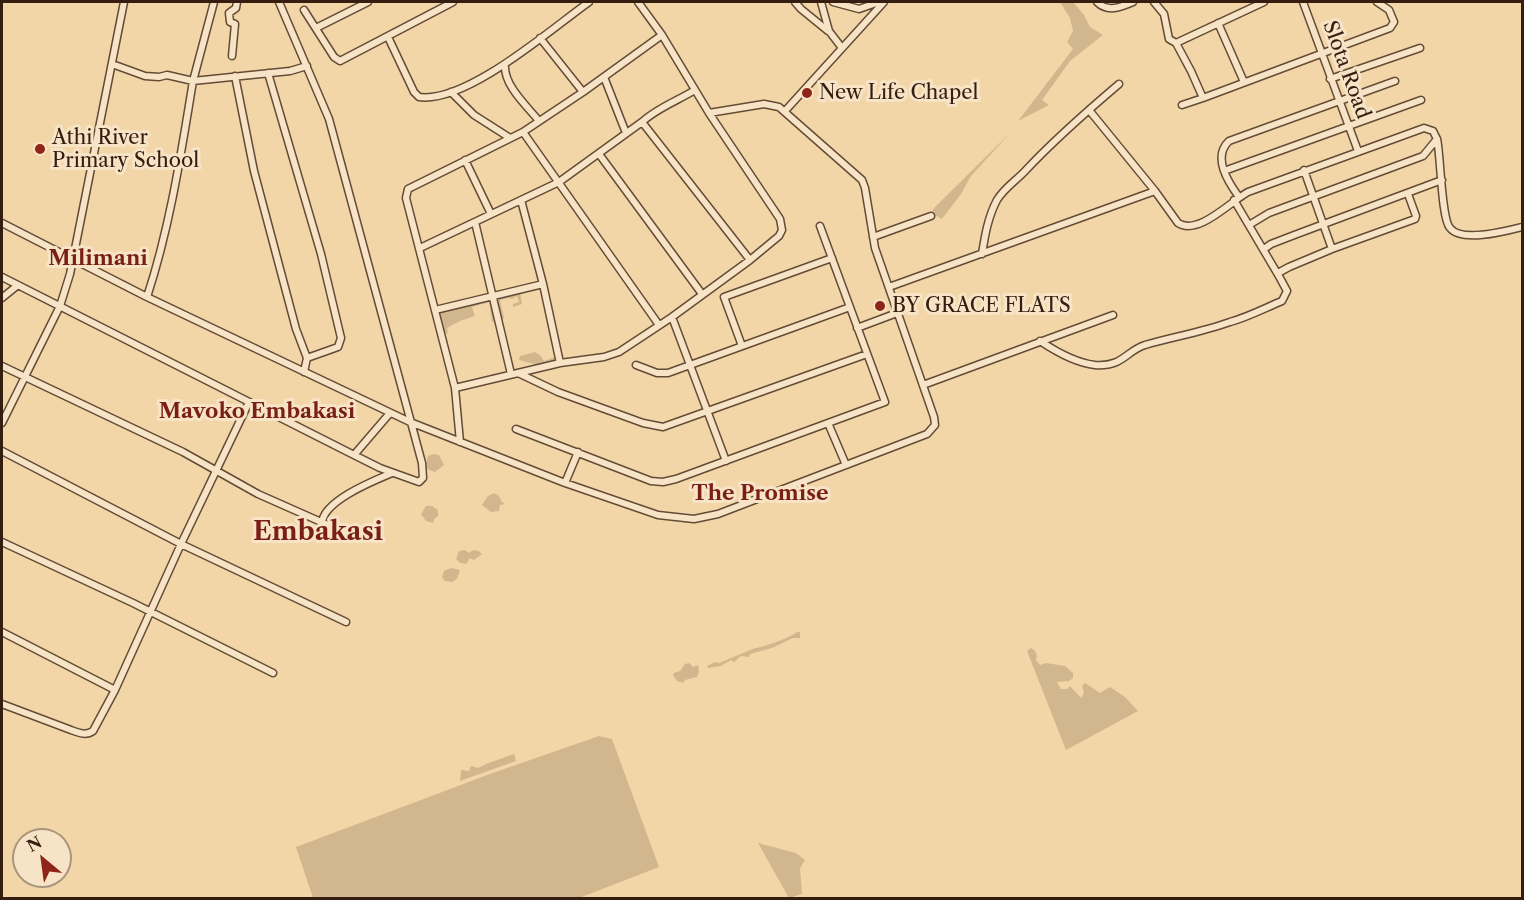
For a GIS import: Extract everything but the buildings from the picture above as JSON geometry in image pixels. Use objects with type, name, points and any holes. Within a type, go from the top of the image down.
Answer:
[{"type":"street","points":[[2,423],[60,306],[73,258],[124,2]]},
{"type":"street","points":[[147,297],[160,260],[176,188],[193,81],[214,2]]},
{"type":"street","points":[[232,56],[235,24],[230,22],[229,13],[236,8],[237,2]]},
{"type":"street","points":[[2,277],[354,455],[392,473],[419,482],[423,478],[422,463],[329,119],[279,2]]},
{"type":"street","points":[[316,28],[368,2]]},
{"type":"street","points":[[304,10],[337,60],[388,37],[453,2]]},
{"type":"street","points":[[388,37],[416,95],[425,98],[468,86],[505,64],[590,2]]},
{"type":"street","points":[[455,388],[560,363],[604,357],[620,352],[750,260],[779,236],[782,230],[780,219],[709,113],[662,35],[638,2]]},
{"type":"street","points":[[795,2],[829,31],[842,48]]},
{"type":"street","points":[[821,2],[829,31]]},
{"type":"street","points":[[833,2],[859,9],[879,2]]},
{"type":"street","points":[[785,111],[884,2]]},
{"type":"street","points":[[1097,2],[1110,8],[1118,8],[1133,2]]},
{"type":"street","points":[[1154,2],[1164,14],[1169,39],[1176,43],[1203,98]]},
{"type":"street","points":[[1176,43],[1264,2]]},
{"type":"street","name":"Slota Road","points":[[1303,2],[1358,151]]},
{"type":"street","points":[[1182,105],[1390,28],[1394,22],[1391,15],[1377,2]]},
{"type":"street","points":[[1218,23],[1244,82]]},
{"type":"street","points":[[460,442],[455,388],[406,198],[408,189],[523,132],[662,35]]},
{"type":"street","points":[[540,38],[583,92]]},
{"type":"street","points":[[1330,79],[1420,48]]},
{"type":"street","points":[[112,64],[145,76],[167,75],[193,81],[290,71],[307,66]]},
{"type":"street","points":[[505,64],[508,81],[539,121]]},
{"type":"street","points":[[268,73],[321,254],[341,338],[338,347],[307,358]]},
{"type":"street","points":[[235,76],[254,171],[296,329],[307,358],[304,372]]},
{"type":"street","points":[[604,77],[626,133]]},
{"type":"street","points":[[1040,341],[1086,363],[1111,364],[1122,360],[1142,346],[1232,322],[1282,301],[1287,291],[1249,225],[1224,171],[1221,156],[1224,147],[1233,139],[1395,81]]},
{"type":"street","points":[[982,254],[985,233],[996,202],[1005,187],[1119,84]]},
{"type":"street","points":[[420,248],[559,182],[642,122],[652,112],[695,90]]},
{"type":"street","points":[[451,92],[474,115],[510,138]]},
{"type":"street","points":[[1224,171],[1421,100]]},
{"type":"street","points":[[2,223],[147,297],[410,422],[565,483],[658,515],[694,519],[718,514],[927,434],[935,425],[873,237],[865,188],[861,180],[785,111],[772,105],[764,104],[709,113]]},
{"type":"street","points":[[1089,110],[1178,223],[1183,226],[1193,226],[1207,221],[1236,198],[1304,170],[1424,128],[1433,131],[1437,140],[1447,223],[1455,232],[1488,235],[1522,227]]},
{"type":"street","points":[[642,122],[750,260]]},
{"type":"street","points":[[523,132],[659,325]]},
{"type":"street","points":[[1249,225],[1269,213],[1424,156],[1437,140]]},
{"type":"street","points":[[599,154],[702,294]]},
{"type":"street","points":[[465,160],[490,214]]},
{"type":"street","points":[[1304,170],[1332,249]]},
{"type":"street","points":[[1264,249],[1271,244],[1442,180]]},
{"type":"street","points":[[889,287],[1155,191]]},
{"type":"street","points":[[1278,273],[1332,249],[1415,219],[1415,212],[1408,194]]},
{"type":"street","points":[[521,200],[543,284],[560,363]]},
{"type":"street","points":[[873,237],[931,216]]},
{"type":"street","points":[[475,222],[514,374]]},
{"type":"street","points":[[516,429],[657,482],[670,481],[726,462],[885,402],[820,226]]},
{"type":"street","points":[[742,346],[724,297],[832,258]]},
{"type":"street","points":[[435,310],[543,284]]},
{"type":"street","points":[[2,298],[18,285]]},
{"type":"street","points":[[636,365],[662,374],[850,307]]},
{"type":"street","points":[[857,328],[897,313]]},
{"type":"street","points":[[923,385],[1113,315]]},
{"type":"street","points":[[672,317],[726,462]]},
{"type":"street","points":[[514,374],[558,392],[657,426],[669,426],[867,354]]},
{"type":"street","points":[[2,366],[183,452],[258,494],[355,537]]},
{"type":"street","points":[[2,704],[71,730],[90,734],[98,725],[249,402]]},
{"type":"street","points":[[354,455],[390,413]]},
{"type":"street","points":[[828,423],[846,465]]},
{"type":"street","points":[[2,451],[181,544],[346,622]]},
{"type":"street","points":[[565,483],[578,452]]},
{"type":"street","points":[[322,523],[322,516],[331,506],[367,484],[392,473]]},
{"type":"street","points":[[2,542],[133,603],[273,673]]},
{"type":"street","points":[[2,632],[115,690]]},
{"type":"shaded area","points":[[1060,2],[1073,2],[1090,27],[1103,35],[1070,61],[1042,100],[1049,105],[1018,121],[1073,49],[1067,42],[1073,31],[1070,18]]},
{"type":"shaded area","points":[[1011,132],[971,176],[942,219],[931,213],[934,208]]},
{"type":"shaded area","points":[[520,292],[522,304],[513,307],[513,304],[519,302],[517,296],[500,300],[504,318],[501,320],[496,299]]},
{"type":"shaded area","points":[[491,300],[496,322],[492,322],[489,302],[472,307],[475,316],[447,328],[448,333],[445,334],[439,312]]},
{"type":"shaded area","points":[[535,352],[544,361],[555,357],[557,360],[548,365],[535,367],[534,364],[519,360],[520,356]]},
{"type":"shaded area","points":[[439,455],[444,465],[435,472],[427,469],[426,464],[428,456]]},
{"type":"shaded area","points":[[494,493],[505,504],[500,505],[499,511],[491,512],[482,505],[488,496]]},
{"type":"shaded area","points":[[426,506],[432,506],[438,510],[438,516],[433,523],[426,521],[421,514]]},
{"type":"shaded area","points":[[465,550],[469,553],[473,550],[479,551],[482,554],[474,560],[470,558],[466,564],[460,563],[456,559],[459,551]]},
{"type":"shaded area","points":[[451,568],[460,570],[457,579],[452,582],[445,581],[442,577],[444,571]]},
{"type":"shaded area","points":[[800,632],[800,638],[793,638],[772,648],[750,654],[749,657],[741,656],[734,662],[731,660],[721,666],[708,668],[707,666],[776,642]]},
{"type":"shaded area","points":[[1031,648],[1037,655],[1036,660],[1040,665],[1046,663],[1065,666],[1073,673],[1073,678],[1069,681],[1057,682],[1061,689],[1067,689],[1070,686],[1081,698],[1084,693],[1082,686],[1085,683],[1100,693],[1110,687],[1125,697],[1138,711],[1066,750],[1027,651]]},
{"type":"shaded area","points":[[689,663],[693,667],[698,665],[697,677],[685,680],[683,683],[677,681],[674,673]]},
{"type":"shaded area","points":[[599,736],[612,739],[659,867],[579,898],[313,898],[296,847],[490,774]]},
{"type":"shaded area","points":[[514,754],[516,761],[460,781],[461,770],[469,771],[471,766],[478,768]]},
{"type":"shaded area","points":[[758,843],[796,853],[805,860],[800,868],[802,894],[789,898]]},
{"type":"place","name":"New Life Chapel","points":[[807,93]]},
{"type":"place","name":"Athi River Primary School","points":[[40,149]]},
{"type":"place","name":"BY GRACE FLATS","points":[[880,306]]},
{"type":"district","name":"Milimani","points":[[98,259]]},
{"type":"district","name":"Mavoko Embakasi","points":[[257,412]]},
{"type":"district","name":"The Promise","points":[[760,494]]},
{"type":"district","name":"Embakasi","points":[[318,532]]}]
